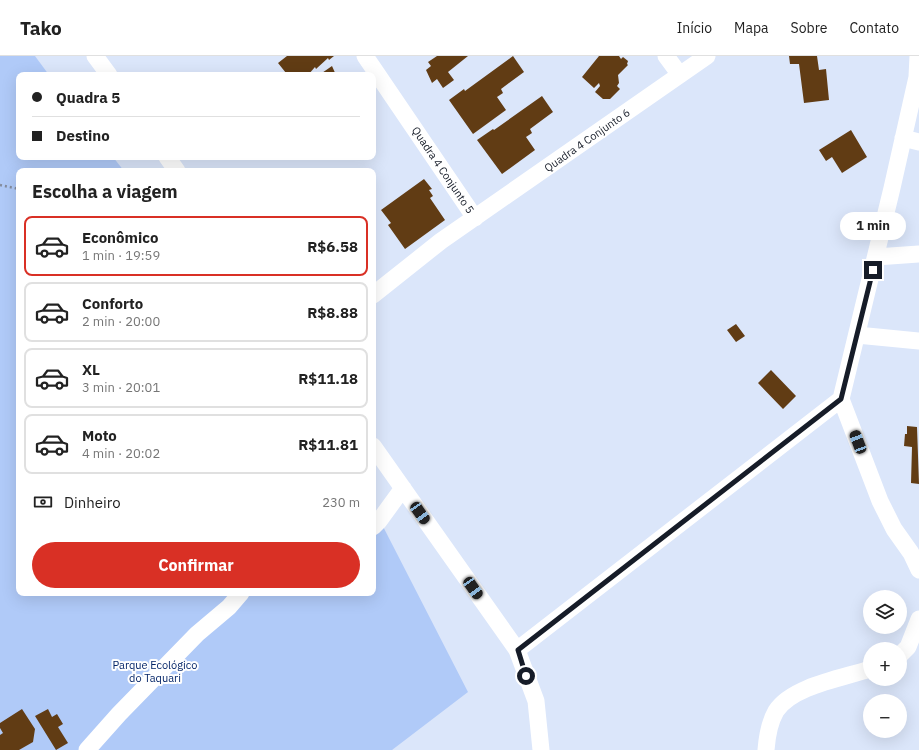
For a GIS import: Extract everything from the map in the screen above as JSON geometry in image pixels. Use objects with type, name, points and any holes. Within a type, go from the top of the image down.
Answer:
[{"type":"street","points":[[95,56],[107,72]]},
{"type":"street","name":"Quadra 4 Conjunto 5","points":[[365,56],[376,72]]},
{"type":"street","points":[[666,56],[680,75]]},
{"type":"street","name":"Quadra 4 Conjunto 6","points":[[475,218],[707,56]]},
{"type":"street","points":[[918,56],[911,140],[876,257],[841,399],[880,501],[894,528],[915,551],[919,570]]},
{"type":"street","name":"Quadra 4 Conjunto 5","points":[[376,72],[475,218],[441,241],[376,293]]},
{"type":"street","points":[[876,257],[919,254]]},
{"type":"street","points":[[857,335],[919,341]]},
{"type":"street","points":[[518,650],[841,399]]},
{"type":"street","points":[[376,450],[518,650],[536,701],[541,750]]},
{"type":"street","points":[[376,524],[403,488]]},
{"type":"street","points":[[87,750],[119,714],[238,596]]},
{"type":"street","points":[[907,648],[919,619]]},
{"type":"street","points":[[907,655],[919,654]]},
{"type":"street","points":[[766,750],[769,728],[775,712],[782,704],[816,685],[863,671]]},
{"type":"path","points":[[0,185],[16,188]]},
{"type":"green space","name":"Parque Ecológico do Taquari","points":[[0,56],[35,56],[47,72],[16,72],[16,160],[115,160],[122,168],[16,168],[16,596],[376,596],[376,513],[468,692],[392,750],[0,750]]},
{"type":"building","points":[[287,56],[334,56],[329,60],[328,58],[311,72],[285,72],[278,63]]},
{"type":"building","points":[[437,56],[468,56],[448,72],[454,80],[443,88],[437,79],[432,83],[426,70],[431,66],[428,62]]},
{"type":"building","points":[[513,56],[524,72],[501,89],[503,93],[497,97],[506,110],[473,134],[449,100],[464,89],[465,91]]},
{"type":"building","points":[[599,56],[619,56],[621,59],[623,57],[628,61],[628,65],[618,75],[619,83],[617,86],[620,89],[610,99],[603,99],[595,92],[600,86],[599,83],[594,88],[582,77]]},
{"type":"building","points":[[789,56],[817,56],[819,70],[826,69],[829,100],[804,103],[799,64],[790,64]]},
{"type":"building","points":[[332,66],[335,72],[323,72]]},
{"type":"building","points":[[542,96],[553,112],[530,129],[532,133],[526,137],[535,150],[502,174],[477,140],[493,129],[494,130]]},
{"type":"building","points":[[851,130],[867,157],[842,173],[832,157],[826,161],[819,150]]},
{"type":"building","points":[[424,179],[432,189],[429,190],[433,196],[430,198],[445,220],[405,249],[388,225],[391,223],[381,210]]},
{"type":"building","points":[[736,324],[745,336],[736,342],[727,330]]},
{"type":"building","points":[[771,370],[796,396],[783,409],[758,383]]},
{"type":"building","points":[[907,426],[917,427],[919,484],[911,483],[912,447],[904,446]]},
{"type":"building","points":[[22,709],[35,729],[33,742],[19,750],[0,750],[0,735],[3,733],[0,728],[0,723]]},
{"type":"building","points":[[48,709],[52,717],[57,714],[63,724],[58,727],[68,743],[56,750],[35,716]]},
{"type":"route","points":[[526,676],[518,650],[841,399],[873,270]]}]
